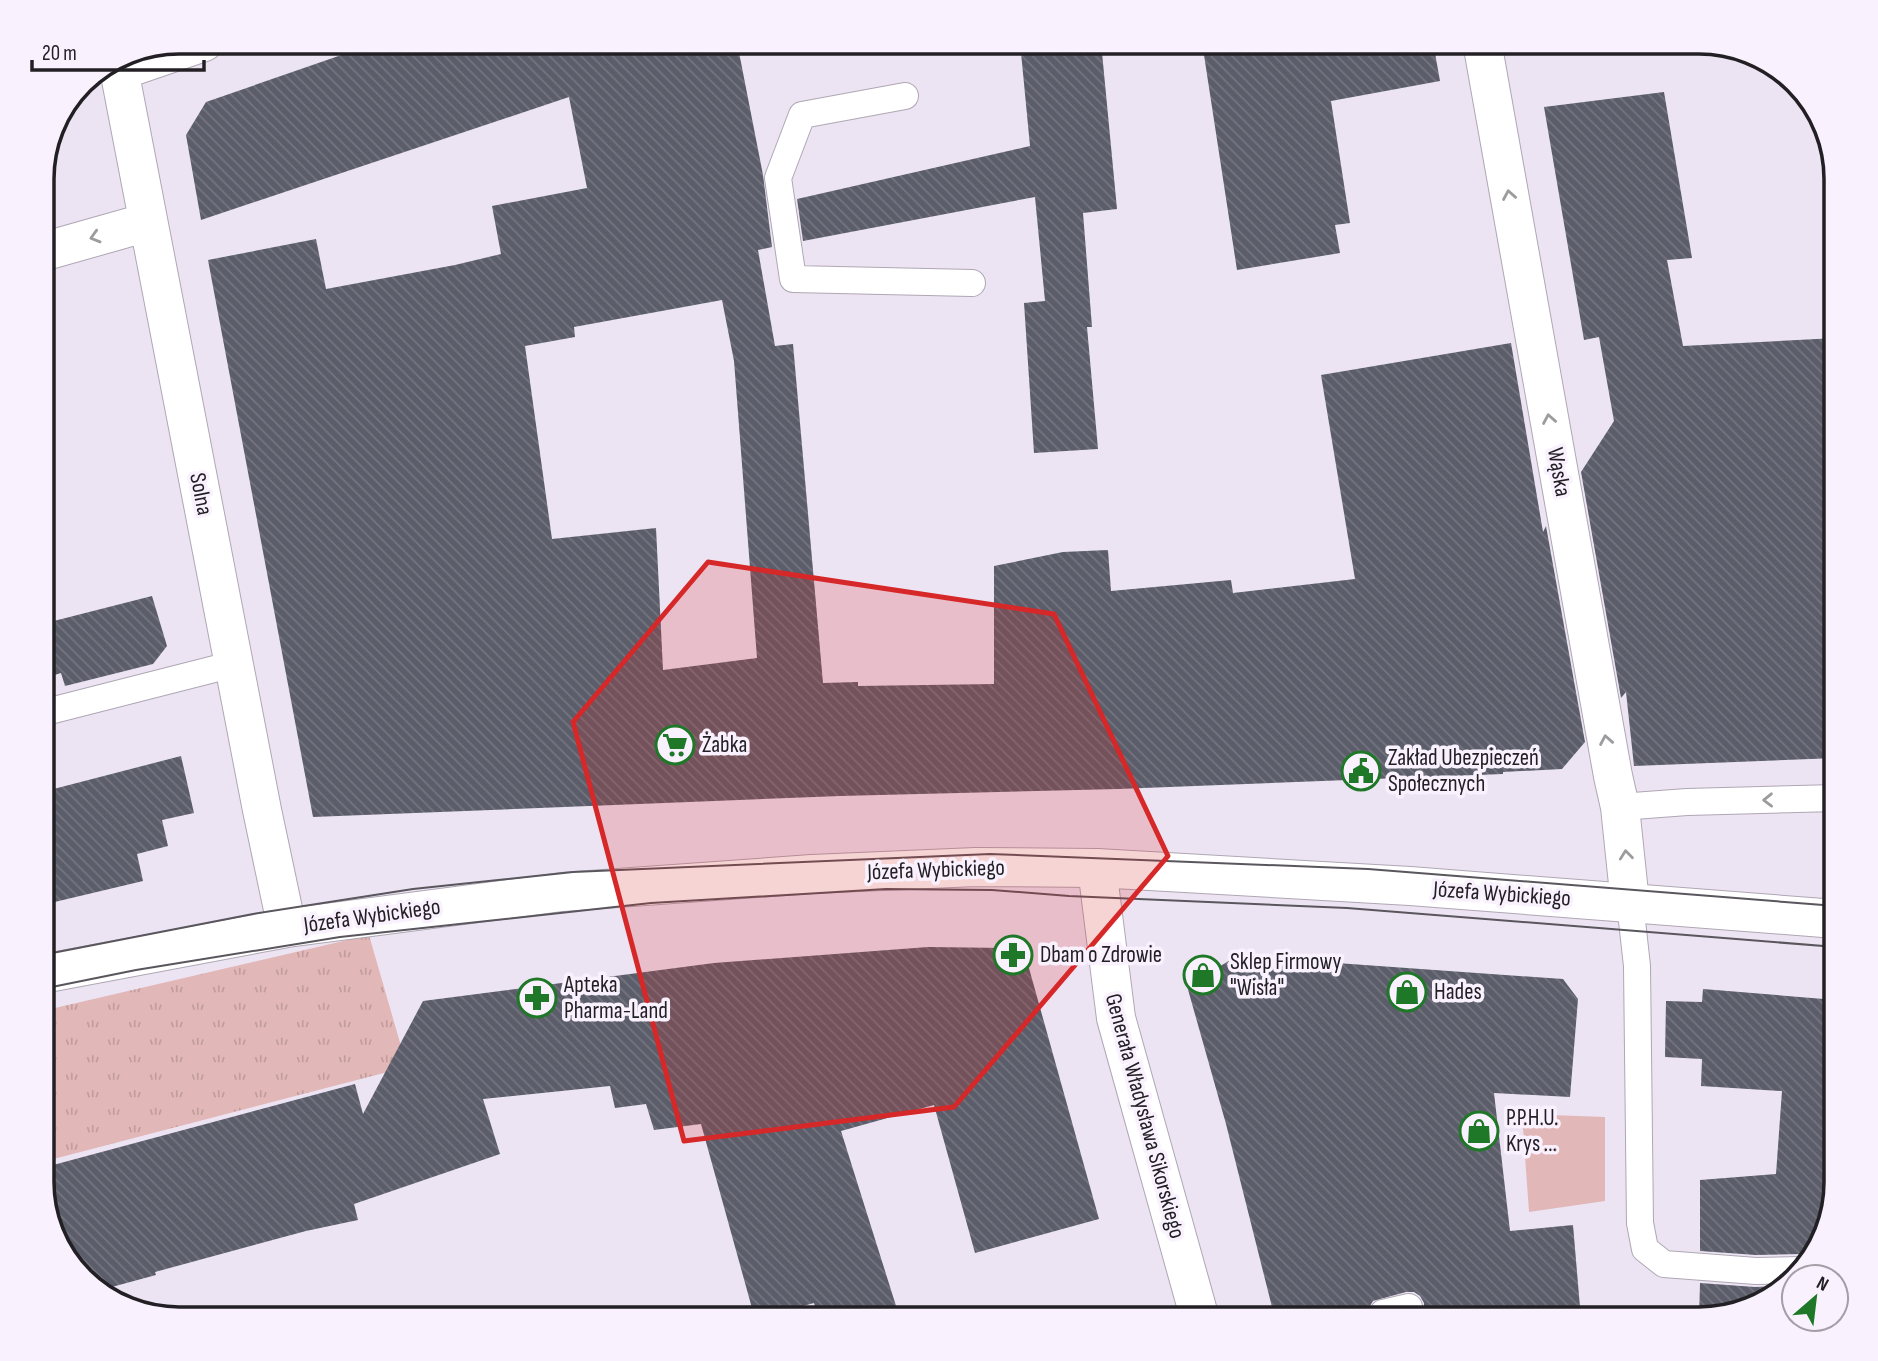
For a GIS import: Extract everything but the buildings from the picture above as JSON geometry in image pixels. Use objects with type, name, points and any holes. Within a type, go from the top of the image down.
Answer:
[{"type":"street","name":"Wąska","points":[[1484,54],[1620,807],[1630,903]]},
{"type":"street","name":"Solna","points":[[119,70],[287,928]]},
{"type":"street","points":[[55,248],[148,222]]},
{"type":"street","name":"Józefa Wybickiego","points":[[55,972],[287,928],[489,900],[812,874],[976,867],[1097,868],[1410,886],[1824,918]]},
{"type":"street","name":"Generała Władysława Sikorskiego","points":[[1097,868],[1116,1018],[1197,1307]]},
{"type":"lane","points":[[905,96],[802,115],[778,178],[793,279],[972,283]]},
{"type":"lane","points":[[55,710],[234,664]]},
{"type":"lane","points":[[1620,807],[1687,802],[1824,798]]},
{"type":"lane","points":[[1630,903],[1637,966],[1640,1223],[1645,1249],[1664,1264],[1780,1270]]},
{"type":"highlighted area","points":[[708,562],[1054,614],[1168,856],[954,1107],[684,1141],[573,722]]},
{"type":"green space","points":[[369,935],[407,1067],[55,1159],[55,1008]]},
{"type":"green space","points":[[1522,1114],[1605,1117],[1605,1201],[1529,1212]]},
{"type":"tram line","points":[[55,952],[253,914],[413,889],[573,872],[990,854],[1368,869],[1824,905]]},
{"type":"tram line","points":[[55,986],[136,970],[340,937],[651,903],[886,889],[992,890],[1347,908],[1824,946]]},
{"type":"place","name":"Żabka","points":[[675,745]]},
{"type":"place","name":"Zakład Ubezpieczeń Społecznych","points":[[1361,771]]},
{"type":"place","name":"Dbam o Zdrowie","points":[[1013,955]]},
{"type":"place","name":"Sklep Firmowy \"Wisła\"","points":[[1203,975]]},
{"type":"place","name":"Hades","points":[[1407,992]]},
{"type":"place","name":"Apteka Pharma-Land","points":[[537,998]]},
{"type":"place","name":"P.P.H.U. Krys ...","points":[[1479,1131]]}]
